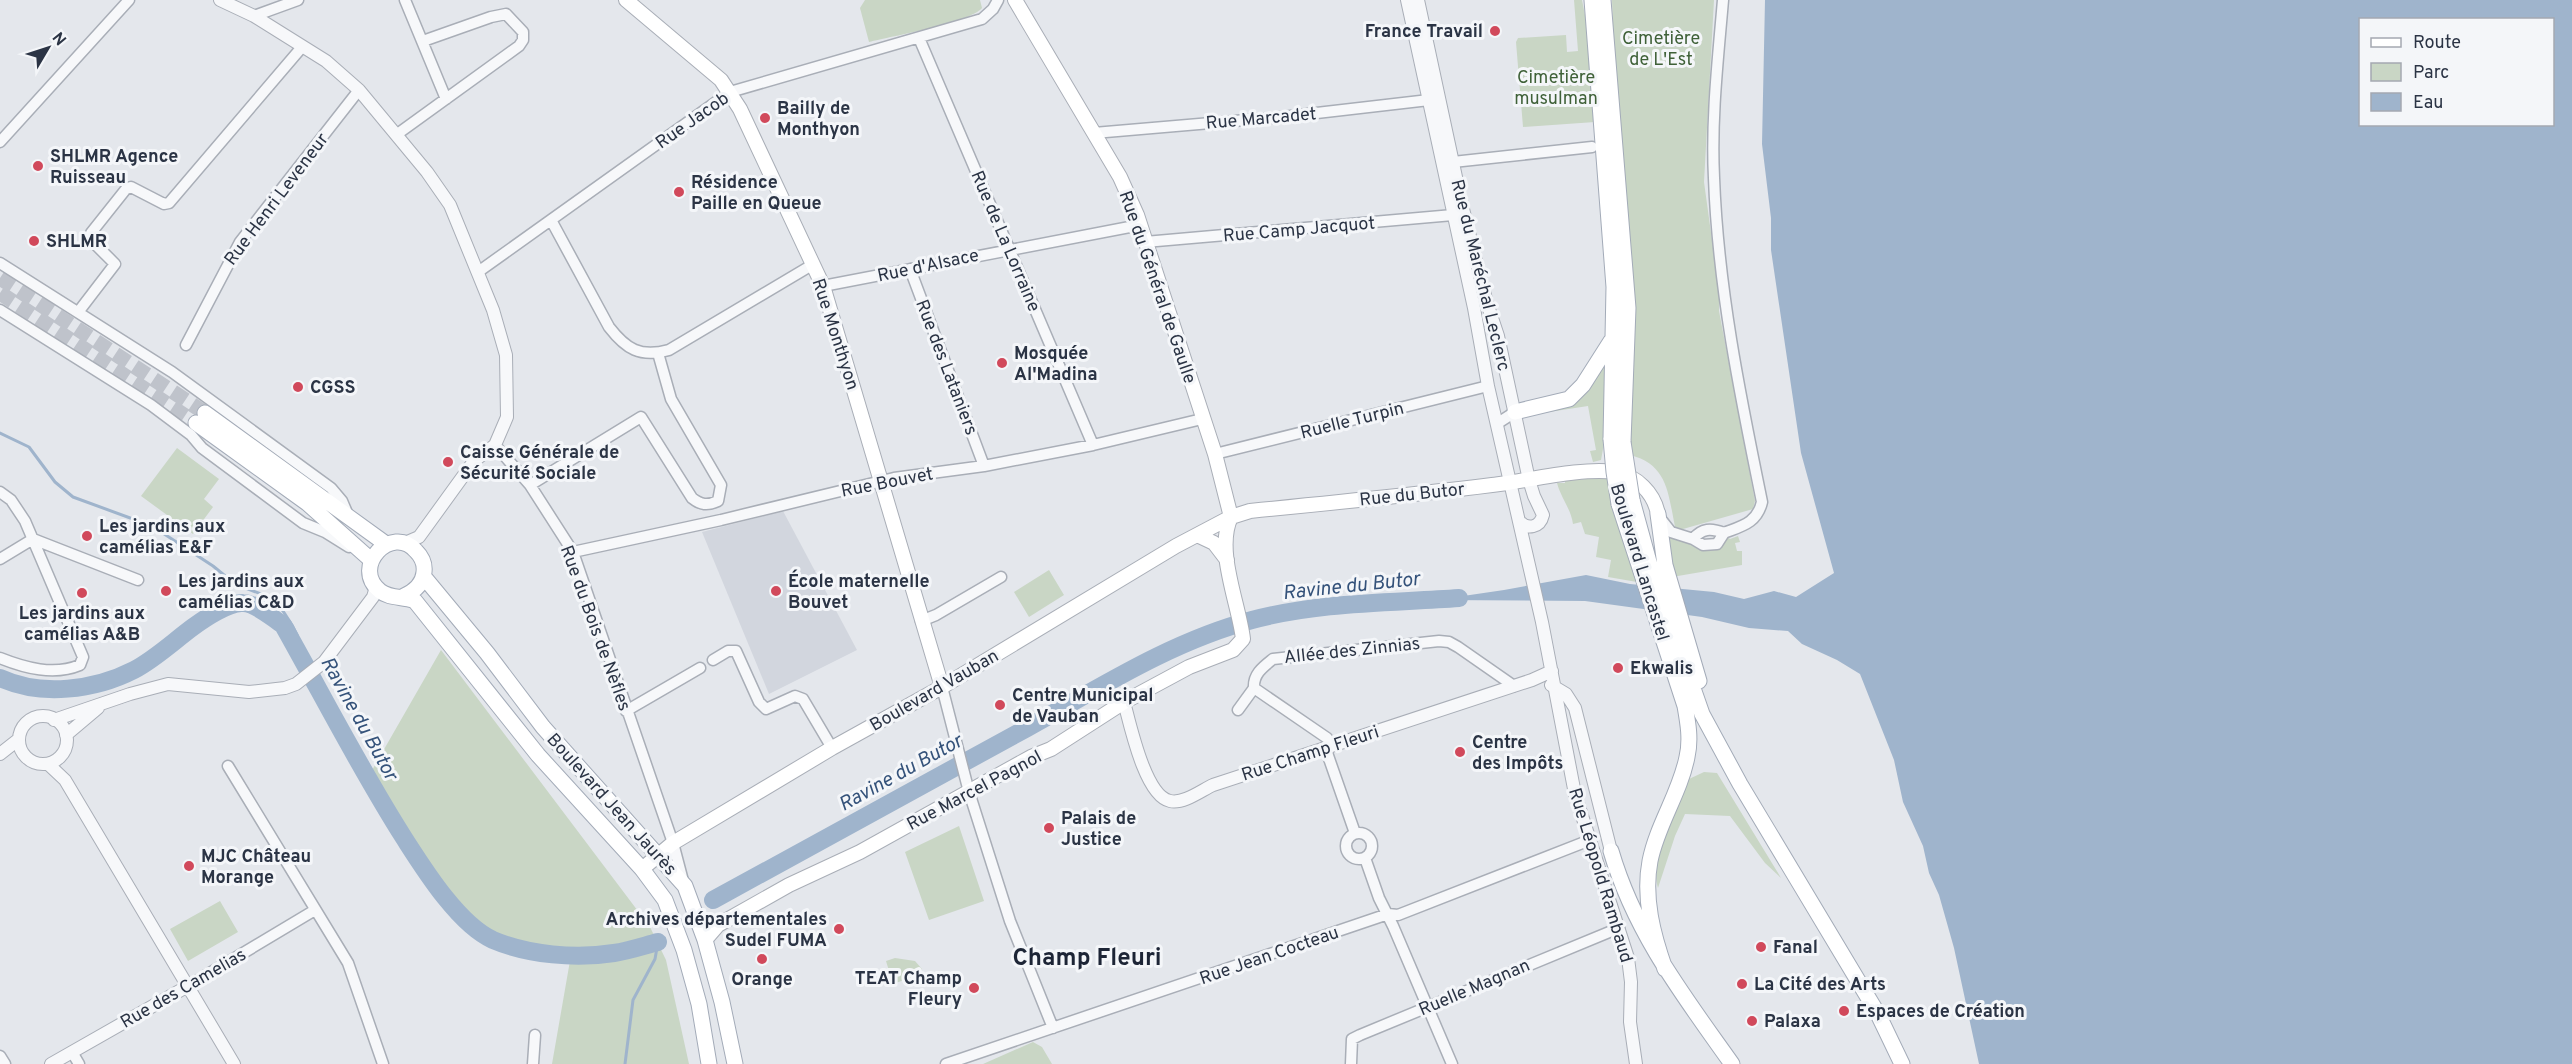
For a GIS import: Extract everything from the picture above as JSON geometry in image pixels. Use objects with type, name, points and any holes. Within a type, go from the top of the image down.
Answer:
[{"type":"main road","name":"Rue Monthyon","points":[[626,0],[695,56],[721,80],[730,92],[823,286],[942,687]]},
{"type":"main road","name":"Rue du Général de Gaulle","points":[[1015,0],[1127,191],[1140,225],[1215,454],[1230,517],[1226,533],[1227,560],[1243,639]]},
{"type":"main road","name":"Boulevard Lancastel","points":[[1592,0],[1614,287],[1613,338],[1617,441]]},
{"type":"main road","name":"Boulevard Lancastel","points":[[1603,0],[1628,308],[1614,472],[1649,562],[1681,660],[1689,731],[1688,754],[1682,776],[1656,841],[1648,877],[1651,919],[1665,969]]},
{"type":"main road","points":[[1515,412],[1569,399],[1583,385],[1613,338]]},
{"type":"main road","points":[[371,560],[307,503],[201,418],[348,515],[386,544]]},
{"type":"main road","name":"Rue du Butor","points":[[1230,517],[1250,511],[1593,471],[1617,472],[1634,479],[1647,489],[1656,502],[1658,514]]},
{"type":"main road","name":"Boulevard Lancastel","points":[[1626,502],[1643,579],[1681,660]]},
{"type":"main road","points":[[1658,514],[1681,660],[1706,700],[1740,784],[1878,1014],[1902,1064]]},
{"type":"main road","name":"Boulevard Vauban","points":[[642,869],[673,843],[1230,517]]},
{"type":"main road","points":[[1197,536],[1214,543],[1227,560]]},
{"type":"main road","points":[[412,540],[413,547],[423,559],[424,577],[417,588],[404,596],[396,597],[378,592],[371,577],[371,560],[375,552],[386,544],[412,540]]},
{"type":"main road","name":"Boulevard Jean Jaurès","points":[[424,577],[488,653],[543,727],[685,886],[705,940],[722,1002],[735,1064]]},
{"type":"main road","name":"Boulevard Jean Jaurès","points":[[404,596],[415,601],[538,755],[642,869],[665,900],[682,944],[699,1004],[709,1064]]},
{"type":"main road","name":"Rue Marcel Pagnol","points":[[705,940],[718,925],[789,885],[860,852],[968,788],[1051,749],[1124,702],[1189,667],[1233,650],[1243,639]]},
{"type":"main road","points":[[1611,851],[1635,914],[1665,969],[1732,1064]]},
{"type":"main road","points":[[665,900],[677,909],[691,939],[694,942],[705,940]]},
{"type":"street","points":[[0,142],[129,0]]},
{"type":"street","points":[[220,0],[254,16],[326,61],[358,90],[427,172],[450,206],[504,341],[507,417],[495,445],[474,461],[412,540]]},
{"type":"street","points":[[254,16],[298,0]]},
{"type":"street","points":[[405,0],[446,99]]},
{"type":"street","name":"Rue Jacob","points":[[478,272],[730,92],[982,19],[993,9],[998,0]]},
{"type":"street","name":"Rue du Maréchal Leclerc","points":[[1407,0],[1474,308],[1488,386],[1528,559]]},
{"type":"street","name":"Rue du Maréchal Leclerc","points":[[1418,0],[1453,162],[1486,303],[1498,336],[1529,480],[1544,515],[1539,523],[1529,528],[1519,521]]},
{"type":"street","points":[[1658,514],[1671,532],[1693,539],[1702,545],[1717,544],[1724,533],[1755,519],[1762,502],[1736,373],[1721,268],[1714,188],[1717,77],[1723,0]]},
{"type":"street","points":[[275,29],[281,6]]},
{"type":"street","points":[[396,135],[519,46],[523,40],[523,32],[506,14],[423,41]]},
{"type":"street","name":"Rue de La Lorraine","points":[[918,38],[1093,445]]},
{"type":"street","points":[[79,311],[115,264],[91,240],[91,233],[126,189],[131,187],[164,204],[169,203],[302,47]]},
{"type":"street","name":"Rue Henri Leveneur","points":[[186,345],[240,242],[358,90]]},
{"type":"street","name":"Rue Marcadet","points":[[1094,133],[1282,117],[1429,100]]},
{"type":"street","points":[[1453,162],[1592,147]]},
{"type":"street","name":"Rue Camp Jacquot","points":[[1145,242],[1453,215]]},
{"type":"street","points":[[551,220],[609,327],[620,342],[643,353],[669,350],[812,265]]},
{"type":"street","name":"Rue d'Alsace","points":[[823,286],[1009,248],[1140,225]]},
{"type":"street","points":[[0,263],[172,372],[331,488],[342,501],[348,515]]},
{"type":"street","name":"Rue des Lataniers","points":[[910,269],[984,466]]},
{"type":"street","points":[[0,310],[151,405],[191,435],[202,448],[303,523],[325,532],[371,560]]},
{"type":"street","points":[[530,485],[641,417],[692,498],[708,505],[718,501],[721,485],[671,399],[658,353]]},
{"type":"street","name":"Ruelle Turpin","points":[[1215,454],[1488,386]]},
{"type":"street","points":[[1498,423],[1515,412]]},
{"type":"street","name":"Rue Bouvet","points":[[573,552],[881,481],[984,466],[1093,445],[1202,418]]},
{"type":"street","name":"Rue du Bois de Nèfles","points":[[495,445],[530,485],[573,552],[673,843],[685,886]]},
{"type":"street","points":[[0,492],[18,509],[83,655],[80,665],[64,670],[39,670],[0,658]]},
{"type":"street","points":[[0,559],[33,539]]},
{"type":"street","points":[[33,539],[138,580]]},
{"type":"street","name":"Rue Léopold Rambaud","points":[[1528,559],[1577,802],[1619,928],[1630,972],[1630,1022],[1636,1064]]},
{"type":"street","points":[[921,621],[936,615],[1001,577]]},
{"type":"street","points":[[54,720],[168,684],[249,692],[270,691],[296,684],[324,662],[378,592]]},
{"type":"street","name":"Allée des Zinnias","points":[[1238,710],[1254,688],[1257,675],[1273,659],[1439,641],[1449,642],[1458,647],[1514,686]]},
{"type":"street","points":[[713,660],[728,651],[736,651],[759,702],[766,709],[795,696],[803,699],[832,748]]},
{"type":"street","points":[[626,711],[700,668]]},
{"type":"street","name":"Rue Champ Fleuri","points":[[1124,702],[1147,776],[1162,797],[1170,801],[1181,800],[1213,785],[1532,680],[1552,671]]},
{"type":"street","points":[[1532,680],[1555,687]]},
{"type":"street","points":[[942,687],[968,788],[1010,921],[1053,1028]]},
{"type":"street","name":"Rue Léopold Rambaud","points":[[1555,687],[1566,694],[1575,708],[1611,851]]},
{"type":"street","points":[[1254,688],[1327,738],[1327,746],[1355,833]]},
{"type":"street","points":[[66,735],[103,704]]},
{"type":"street","points":[[1111,710],[1132,728]]},
{"type":"street","points":[[0,754],[19,739],[23,727],[34,718],[54,720],[64,729],[66,735],[67,742],[62,756],[65,780]]},
{"type":"street","points":[[19,739],[24,755]]},
{"type":"street","points":[[0,754],[24,755],[35,763],[48,764],[62,756]]},
{"type":"street","points":[[48,764],[65,780],[234,1064]]},
{"type":"street","points":[[228,766],[348,963],[382,1064]]},
{"type":"street","points":[[1355,833],[1365,834],[1372,842],[1372,849],[1365,858],[1354,859],[1347,852],[1347,841],[1355,833]]},
{"type":"street","name":"Rue Jean Cocteau","points":[[946,1064],[1388,914],[1398,915],[1590,840]]},
{"type":"street","points":[[1365,858],[1452,1064]]},
{"type":"street","name":"Rue des Camelias","points":[[51,1064],[315,910]]},
{"type":"street","name":"Ruelle Magnan","points":[[1351,1064],[1352,1040],[1426,1007],[1619,928]]},
{"type":"street","points":[[533,1064],[535,1035]]},
{"type":"street","points":[[72,1052],[79,1064]]},
{"type":"street","points":[[0,1056],[4,1064]]},
{"type":"shaded area","name":"École maternelle Bouvet","points":[[783,511],[857,650],[769,694],[702,532]]},
{"type":"green space","points":[[865,0],[980,0],[982,8],[974,14],[947,24],[869,42],[860,8]]},
{"type":"green space","name":"Cimetière musulman","points":[[1574,0],[1582,0],[1590,40],[1595,122],[1523,127],[1516,42],[1518,38],[1566,35],[1567,52],[1578,51]]},
{"type":"green space","name":"Cimetière de L'Est","points":[[1612,0],[1714,0],[1704,182],[1719,291],[1719,311],[1755,501],[1753,509],[1676,531],[1665,484],[1660,474],[1653,466],[1630,455]]},
{"type":"green space","points":[[1606,355],[1605,438],[1601,460],[1593,462],[1590,451],[1596,450],[1588,406],[1536,414],[1562,408]]},
{"type":"green space","points":[[177,448],[219,479],[204,499],[213,507],[193,534],[141,496]]},
{"type":"green space","points":[[1608,478],[1637,582],[1608,577],[1611,560],[1596,557],[1599,537],[1585,534],[1581,522],[1573,524],[1557,483],[1565,483],[1565,480]]},
{"type":"green space","points":[[1668,533],[1698,547],[1727,536],[1730,539],[1738,536],[1740,542],[1735,543],[1737,551],[1742,551],[1742,565],[1672,577]]},
{"type":"green space","points":[[1049,570],[1064,595],[1029,617],[1014,592]]},
{"type":"green space","points":[[441,650],[650,927],[666,960],[689,1064],[552,1064],[571,955],[509,946],[490,938],[471,924],[436,887],[367,779]]},
{"type":"green space","points":[[1704,772],[1717,773],[1781,878],[1765,863],[1730,816],[1685,814],[1675,836],[1658,888],[1657,863],[1666,833],[1689,779]]},
{"type":"green space","points":[[959,826],[984,901],[929,920],[905,852]]},
{"type":"green space","points":[[220,901],[238,932],[188,961],[170,929]]},
{"type":"green space","points":[[895,958],[915,961],[922,969],[918,975],[893,984],[886,961]]},
{"type":"green space","points":[[1033,1042],[1042,1047],[1052,1064],[983,1064]]},
{"type":"water","points":[[1765,0],[2572,0],[2572,1064],[1979,1064],[1954,948],[1939,895],[1929,873],[1923,846],[1903,802],[1894,760],[1860,674],[1837,660],[1802,644],[1788,631],[1749,628],[1702,617],[1585,601],[1436,600],[1586,575],[1630,584],[1714,592],[1744,599],[1774,591],[1796,597],[1834,573],[1801,453],[1771,250],[1771,218],[1762,144]]},
{"type":"waterway","points":[[0,433],[29,447],[55,482],[73,497],[152,526],[213,566],[235,584],[269,597],[283,611],[292,625],[297,635],[299,653]]},
{"type":"waterway","name":"Ravine du Butor","points":[[713,900],[1136,667],[1193,640],[1222,629],[1277,614],[1329,606],[1459,598]]},
{"type":"waterway","name":"Ravine du Butor","points":[[0,678],[33,688],[50,689],[68,689],[102,682],[142,666],[193,627],[217,612],[237,603],[253,605],[283,625],[357,759],[412,851],[443,895],[467,922],[493,940],[521,949],[552,954],[599,955],[658,942]]},
{"type":"waterway","points":[[625,1064],[633,1000],[655,959],[658,942]]},
{"type":"tunnel","points":[[0,278],[205,413]]},
{"type":"tunnel","points":[[0,293],[196,423]]},
{"type":"place","name":"France Travail","points":[[1495,31]]},
{"type":"place","name":"Bailly de Monthyon","points":[[765,118]]},
{"type":"place","name":"SHLMR Agence Ruisseau","points":[[38,166]]},
{"type":"place","name":"Résidence Paille en Queue","points":[[679,192]]},
{"type":"place","name":"SHLMR","points":[[34,241]]},
{"type":"place","name":"Mosquée Al'Madina","points":[[1002,363]]},
{"type":"place","name":"CGSS","points":[[298,387]]},
{"type":"place","name":"Caisse Générale de Sécurité Sociale","points":[[448,462]]},
{"type":"place","name":"Les jardins aux camélias E&F","points":[[87,536]]},
{"type":"place","name":"Les jardins aux camélias C&D","points":[[166,591]]},
{"type":"place","name":"École maternelle Bouvet","points":[[776,591]]},
{"type":"place","name":"Les jardins aux camélias A&B","points":[[82,593]]},
{"type":"place","name":"Ekwalis","points":[[1618,668]]},
{"type":"place","name":"Centre Municipal de Vauban","points":[[1000,705]]},
{"type":"place","name":"Centre des Impôts","points":[[1460,752]]},
{"type":"place","name":"Palais de Justice","points":[[1049,828]]},
{"type":"place","name":"MJC Château Morange","points":[[189,866]]},
{"type":"place","name":"Archives départementales Sudel FUMA","points":[[839,929]]},
{"type":"place","name":"Fanal","points":[[1761,947]]},
{"type":"place","name":"Orange","points":[[762,959]]},
{"type":"place","name":"La Cité des Arts","points":[[1742,984]]},
{"type":"place","name":"TEAT Champ Fleury","points":[[974,988]]},
{"type":"place","name":"Espaces de Création","points":[[1844,1011]]},
{"type":"place","name":"Palaxa","points":[[1752,1021]]},
{"type":"district","name":"Champ Fleuri","points":[[1087,957]]}]
